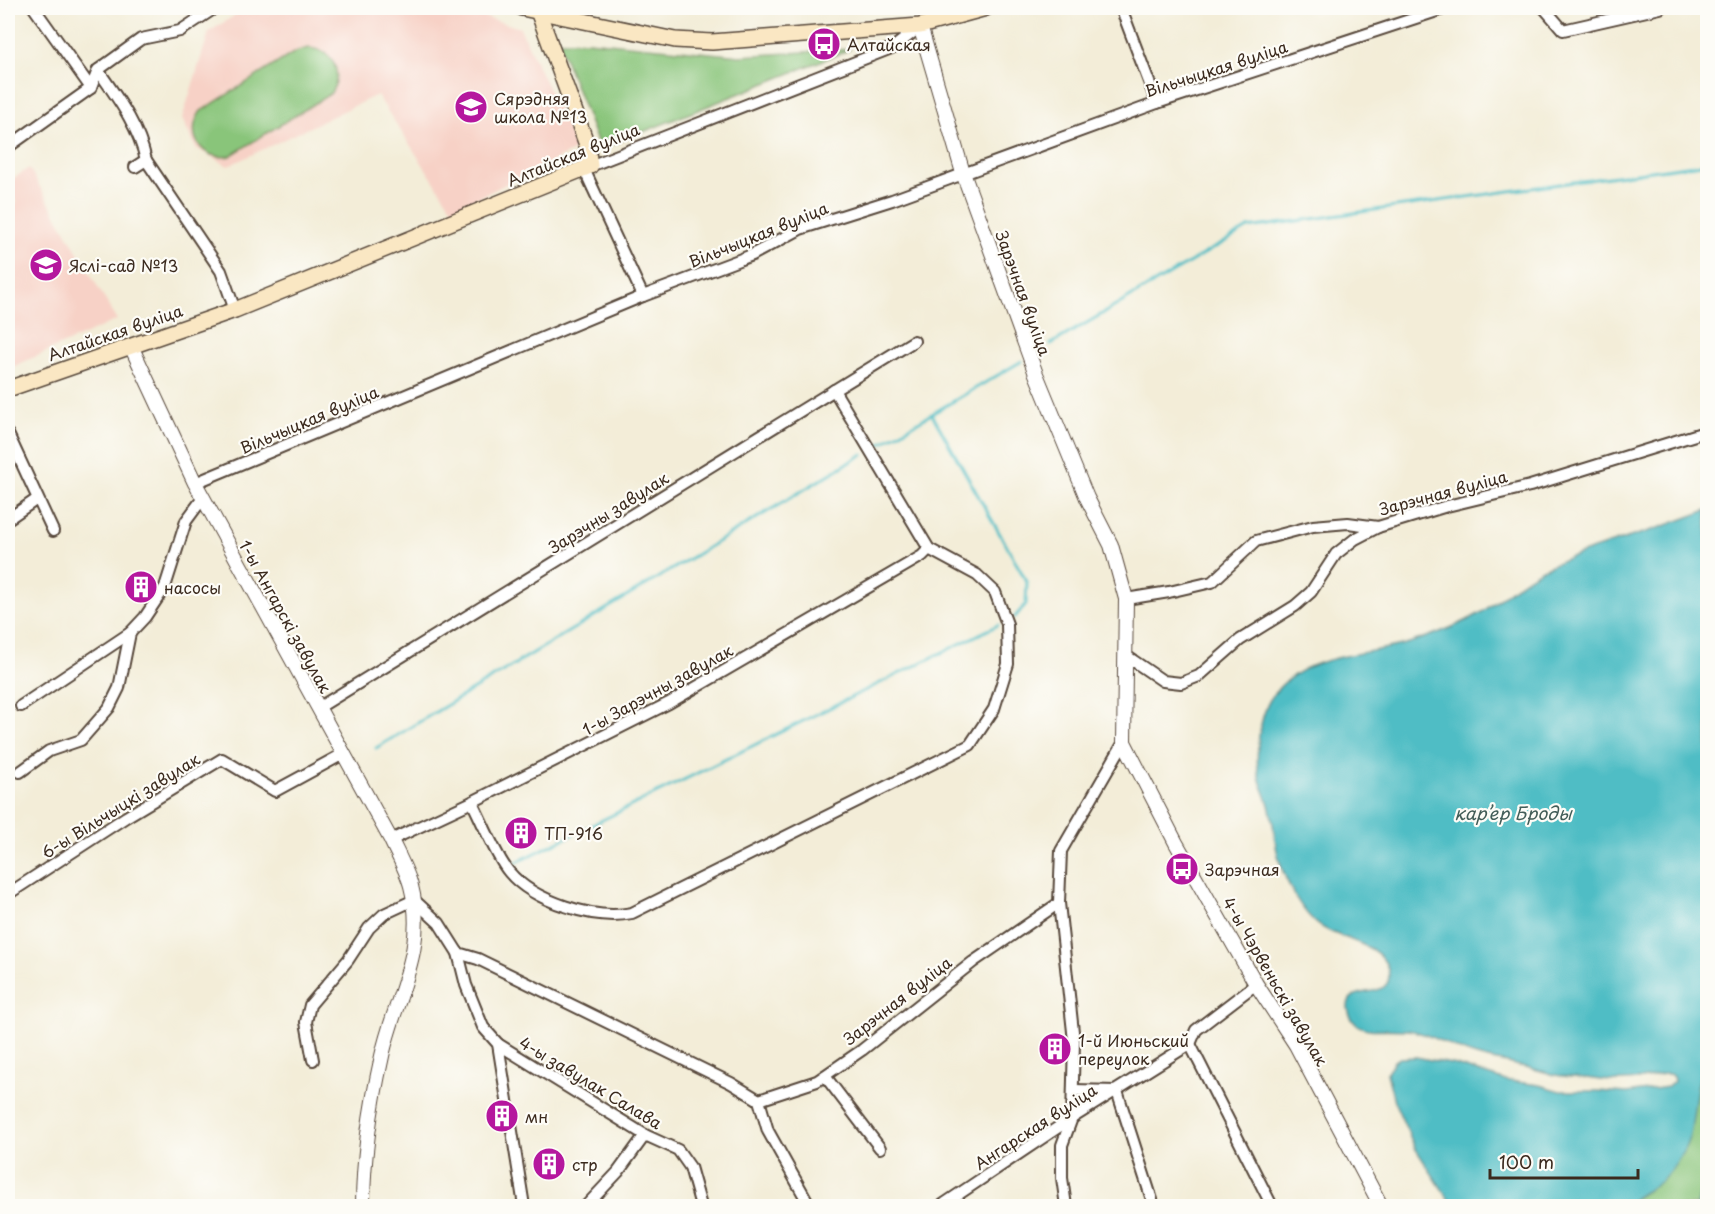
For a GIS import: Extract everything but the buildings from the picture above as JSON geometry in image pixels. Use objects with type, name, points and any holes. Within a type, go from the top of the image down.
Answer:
[{"type":"main road","name":"Алтайская вуліца","points":[[522,8],[675,40],[712,42],[920,26],[986,8]]},
{"type":"main road","points":[[538,11],[587,145],[587,168]]},
{"type":"main road","name":"Алтайская вуліца","points":[[8,389],[235,310],[587,168]]},
{"type":"street","points":[[34,8],[91,88]]},
{"type":"street","points":[[8,147],[91,88],[98,70],[141,39],[180,31],[215,8]]},
{"type":"street","points":[[1121,8],[1158,103]]},
{"type":"street","name":"Вільчыцкая вуліца","points":[[195,483],[643,296],[752,255],[800,230],[892,200],[1158,103],[1446,8]]},
{"type":"street","points":[[1544,8],[1563,30],[1660,8]]},
{"type":"street","name":"Алтайская вуліца","points":[[587,168],[894,47],[920,26]]},
{"type":"street","name":"Зарэчная вуліца","points":[[759,1100],[818,1081],[862,1050],[973,962],[1059,903],[1060,851],[1124,742],[1126,599],[1111,545],[1087,498],[1036,374],[963,173],[920,26]]},
{"type":"street","points":[[98,70],[132,120],[142,141],[146,159],[221,270],[235,310]]},
{"type":"street","points":[[135,167],[146,159]]},
{"type":"street","points":[[587,168],[643,296]]},
{"type":"street","name":"Зарэчны завулак","points":[[318,708],[914,341]]},
{"type":"street","name":"1-ы Ангарскі завулак","points":[[130,346],[195,483],[391,840],[411,884],[417,939],[411,965],[382,1054],[370,1124],[363,1181],[363,1206]]},
{"type":"street","points":[[472,802],[507,870],[521,885],[589,914],[620,916],[632,913],[952,756],[970,745],[994,709],[1008,664],[1006,624],[995,592],[977,575],[929,549],[834,390]]},
{"type":"street","name":"Зарэчная вуліца","points":[[1126,599],[1212,582],[1256,541],[1313,526],[1348,523],[1378,527],[1530,486],[1707,431]]},
{"type":"street","points":[[8,434],[53,531]]},
{"type":"street","points":[[21,706],[130,633],[145,617],[165,587],[186,521],[203,498]]},
{"type":"street","points":[[8,519],[37,499]]},
{"type":"street","points":[[1125,655],[1163,681],[1181,683],[1199,676],[1240,640],[1295,606],[1311,592],[1336,554],[1355,539],[1378,527]]},
{"type":"street","name":"1-ы Зарэчны завулак","points":[[391,840],[669,703],[921,556],[929,549]]},
{"type":"street","points":[[20,772],[49,751],[81,740],[109,708],[119,688],[130,633]]},
{"type":"street","name":"4-ы Чэрвеньскі завулак","points":[[1124,742],[1176,843],[1256,984],[1296,1045],[1381,1206]]},
{"type":"street","name":"6-ы Вільчыцкі завулак","points":[[8,894],[126,817],[222,759],[275,790],[343,754]]},
{"type":"street","points":[[313,1060],[306,1022],[310,1005],[348,960],[369,928],[384,914],[414,900],[439,923],[458,953],[466,985],[483,1027],[498,1044],[524,1206]]},
{"type":"street","points":[[1059,903],[1074,1041],[1072,1118],[1062,1145],[1062,1178],[1066,1206]]},
{"type":"street","points":[[458,953],[489,964],[731,1083],[759,1100],[768,1131],[810,1206]]},
{"type":"street","name":"Ангарская вуліца","points":[[941,1206],[1072,1118],[1190,1044],[1196,1030],[1256,984]]},
{"type":"street","name":"4-ы завулак Салава","points":[[498,1044],[645,1135],[668,1144],[683,1154],[690,1167],[701,1206]]},
{"type":"street","points":[[1190,1044],[1272,1206]]},
{"type":"street","points":[[825,1076],[880,1148]]},
{"type":"street","points":[[1073,1090],[1117,1091],[1154,1206]]},
{"type":"street","points":[[586,1206],[618,1172],[645,1135]]},
{"type":"shaded area","name":"Сярэдняя школа №13","points":[[246,8],[456,8],[520,28],[577,149],[453,210],[377,95],[228,166],[196,148],[182,119],[209,32]]},
{"type":"shaded area","name":"Яслі-сад №13","points":[[29,168],[117,320],[8,369],[8,210],[17,203],[8,190],[8,182]]},
{"type":"green space","points":[[558,41],[588,41],[740,56],[851,49],[600,149]]},
{"type":"green space","points":[[308,48],[324,53],[334,64],[336,79],[330,94],[230,156],[211,155],[204,150],[195,137],[194,129],[201,111],[295,52]]},
{"type":"green space","points":[[1707,1063],[1707,1166],[1697,1206],[1625,1206],[1658,1183]]},
{"type":"water","name":"карʼер Броды","points":[[1707,510],[1708,855],[1705,864],[1708,868],[1708,1063],[1696,1091],[1689,1138],[1673,1168],[1665,1177],[1625,1206],[1453,1206],[1415,1148],[1394,1101],[1387,1073],[1394,1061],[1400,1058],[1416,1057],[1456,1065],[1503,1080],[1539,1085],[1560,1091],[1627,1093],[1668,1087],[1674,1081],[1673,1077],[1670,1074],[1664,1074],[1639,1080],[1618,1081],[1560,1076],[1473,1055],[1410,1030],[1369,1029],[1357,1025],[1349,1013],[1349,1001],[1361,993],[1384,987],[1389,977],[1388,969],[1384,960],[1376,952],[1333,933],[1314,921],[1301,906],[1286,879],[1277,851],[1269,805],[1258,771],[1259,738],[1263,716],[1271,698],[1284,683],[1299,672],[1316,664],[1334,658],[1409,643],[1446,630],[1482,612],[1525,579],[1551,565]]},
{"type":"water","points":[[1706,1167],[1707,1206],[1697,1206]]},
{"type":"waterway","points":[[1051,344],[1248,228],[1708,163]]},
{"type":"waterway","points":[[877,446],[1022,361]]},
{"type":"waterway","points":[[932,414],[1027,582],[1026,604],[1015,617]]},
{"type":"waterway","points":[[376,748],[863,454]]},
{"type":"waterway","points":[[515,863],[998,625]]},
{"type":"place","name":"Алтайская","points":[[824,44]]},
{"type":"place","name":"Сярэдняя школа №13","points":[[471,107]]},
{"type":"place","name":"Яслі-сад №13","points":[[46,265]]},
{"type":"place","name":"насосы","points":[[141,587]]},
{"type":"place","name":"ТП-916","points":[[521,833]]},
{"type":"place","name":"Зарэчная","points":[[1182,869]]},
{"type":"place","name":"1-й Июньский переулок","points":[[1055,1049]]},
{"type":"place","name":"мн","points":[[502,1116]]},
{"type":"place","name":"стр","points":[[549,1164]]}]
